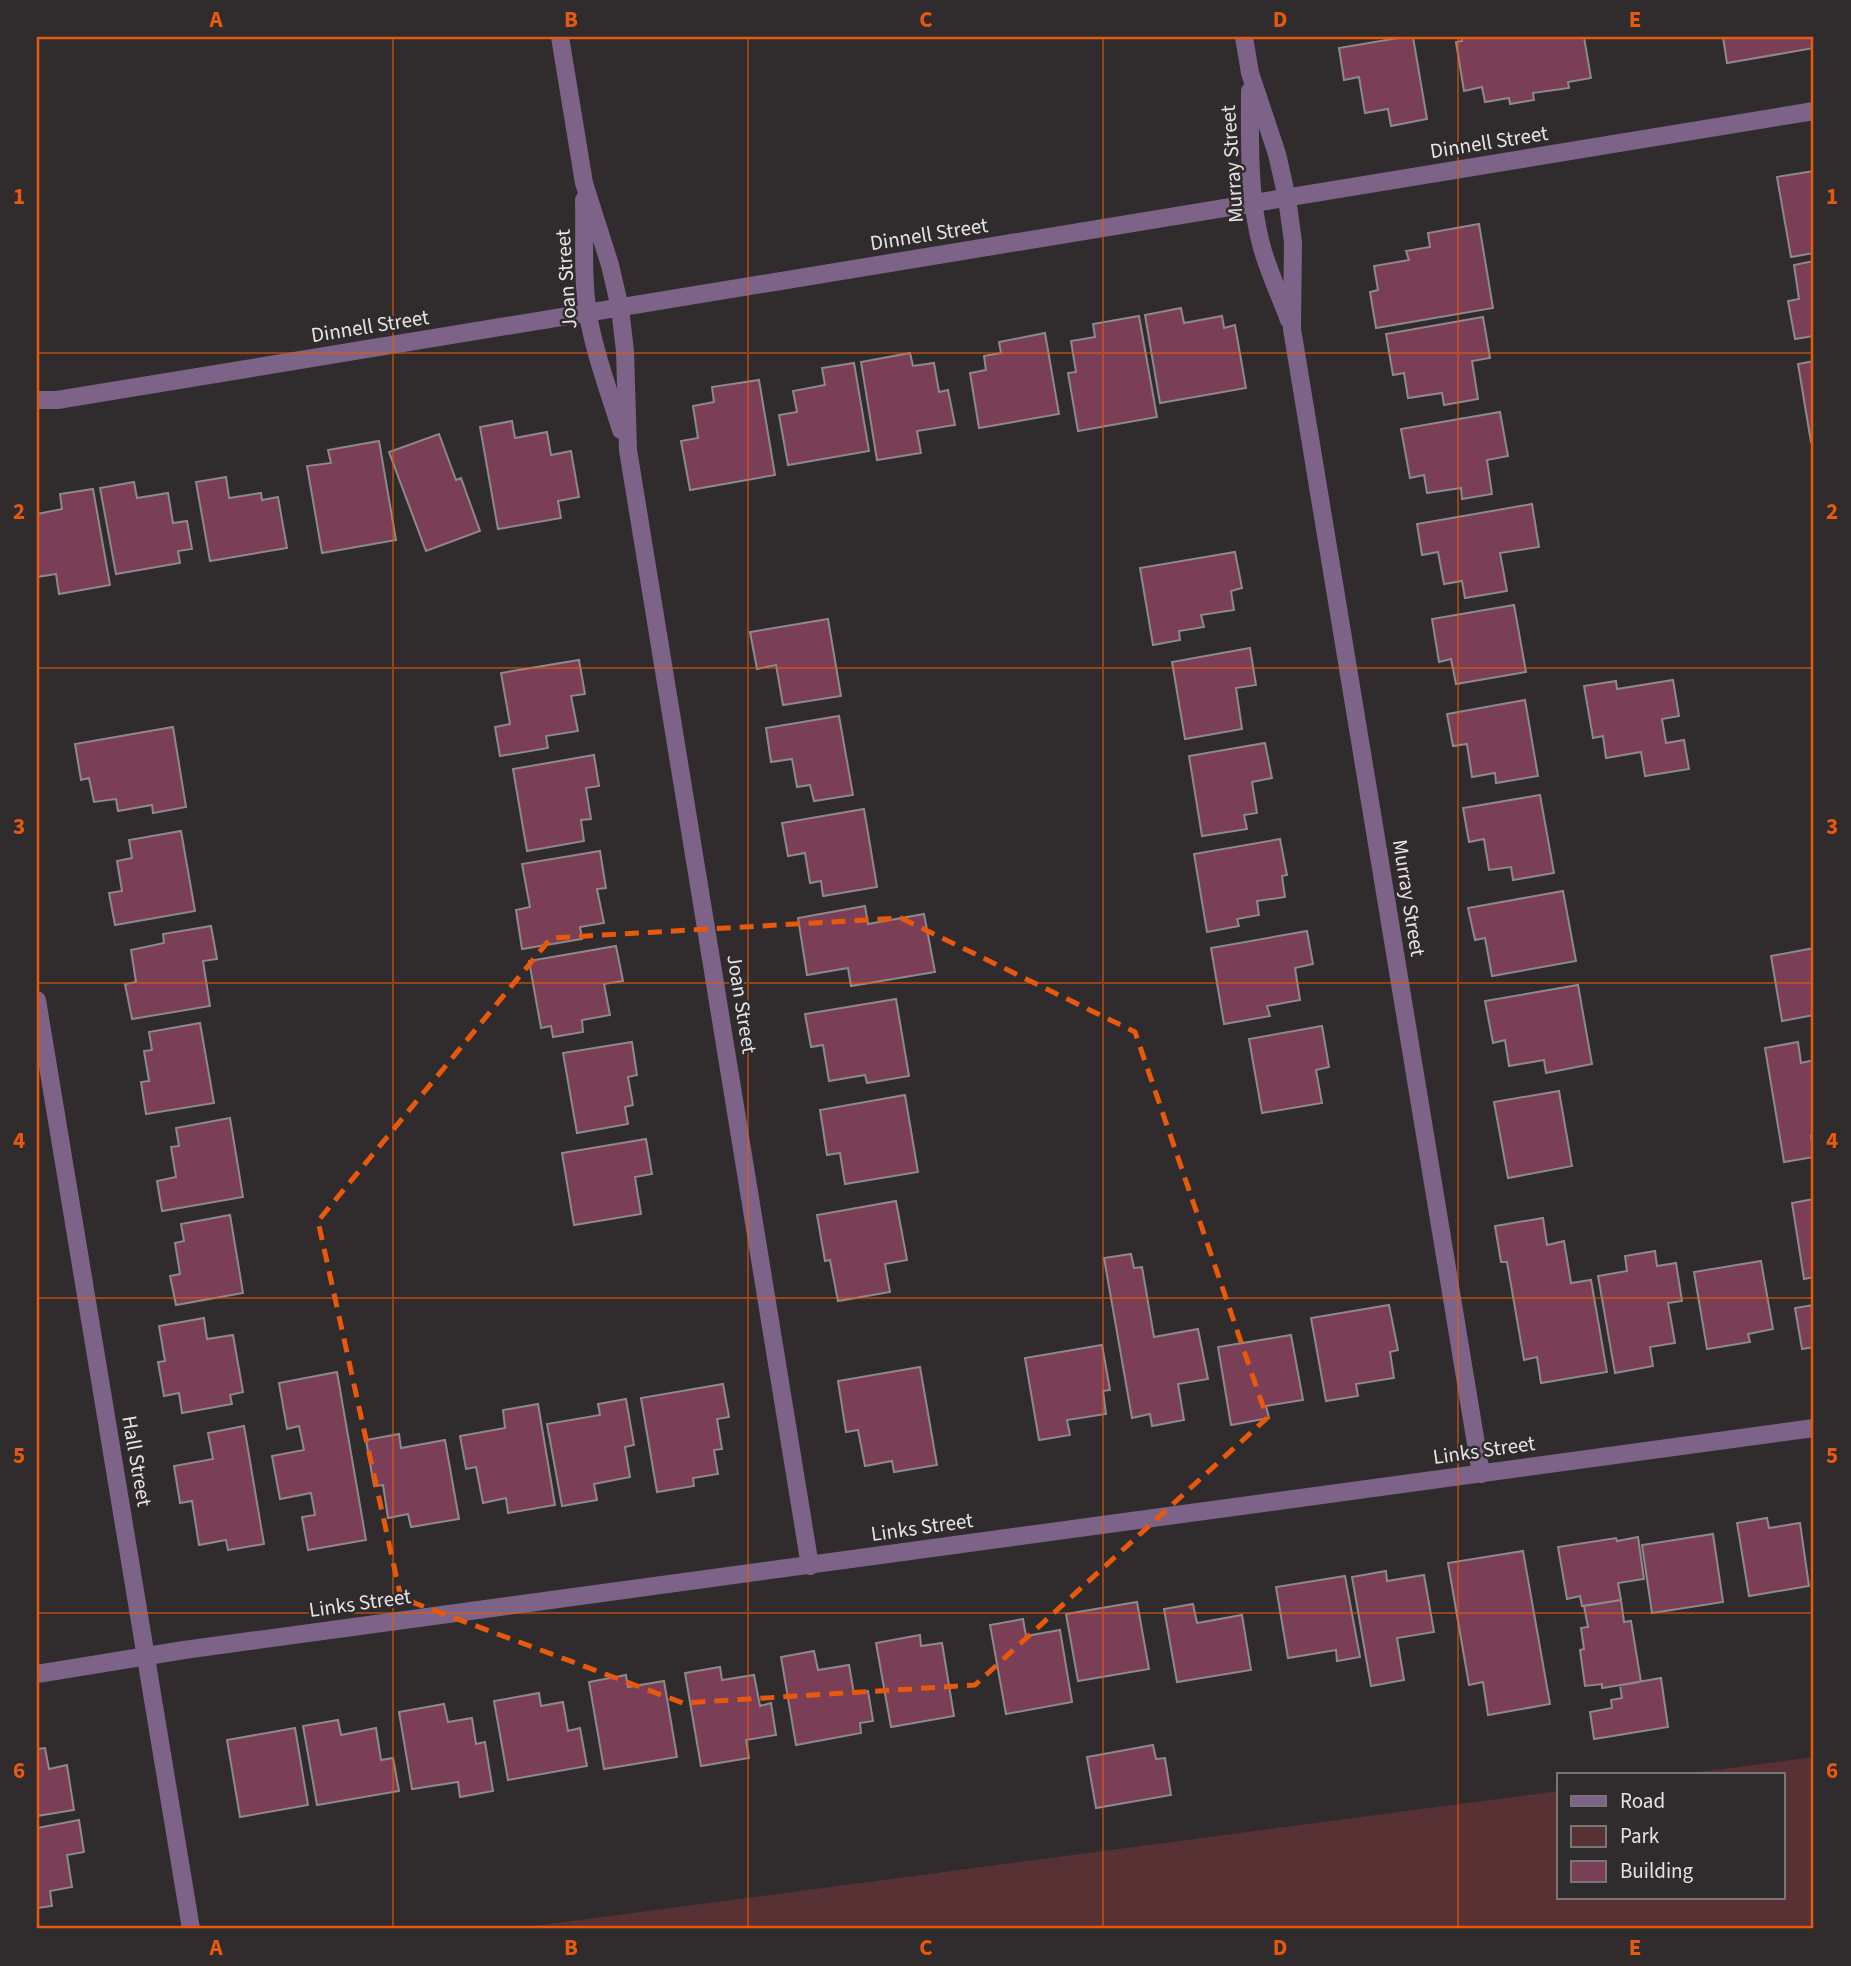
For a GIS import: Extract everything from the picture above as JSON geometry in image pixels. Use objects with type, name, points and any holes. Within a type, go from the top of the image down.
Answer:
[{"type":"street","name":"Joan Street","points":[[560,37],[584,183],[610,265],[620,308],[625,351],[628,450],[810,1566]]},
{"type":"street","name":"Murray Street","points":[[1244,37],[1250,73],[1277,154],[1287,198],[1293,243],[1292,329],[1481,1474]]},
{"type":"street","name":"Murray Street","points":[[1250,73],[1253,204],[1262,248],[1292,329]]},
{"type":"street","name":"Dinnell Street","points":[[37,400],[57,400],[1813,113]]},
{"type":"street","name":"Joan Street","points":[[584,183],[588,314],[598,357],[628,450]]},
{"type":"street","name":"Dinnell Street","points":[[37,408],[57,400]]},
{"type":"street","name":"Hall Street","points":[[37,1000],[191,1929]]},
{"type":"street","name":"Links Street","points":[[37,1674],[146,1656],[1814,1428]]},
{"type":"highlighted area","points":[[901,918],[1135,1032],[1267,1418],[975,1685],[683,1703],[401,1598],[318,1221],[551,938]]},
{"type":"green space","points":[[1814,1757],[1814,1929],[511,1929],[1557,1791],[1557,1899],[1784,1899],[1784,1773],[1692,1773]]},
{"type":"building","points":[[1413,37],[1427,119],[1391,126],[1388,109],[1365,113],[1359,77],[1344,80],[1339,48]]},
{"type":"building","points":[[1461,37],[1584,37],[1591,78],[1568,82],[1569,88],[1533,93],[1534,100],[1510,104],[1509,98],[1485,102],[1482,87],[1464,91],[1456,42],[1462,41]]},
{"type":"building","points":[[1723,37],[1814,37],[1814,48],[1727,63]]},
{"type":"building","points":[[1814,171],[1814,253],[1791,257],[1777,177]]},
{"type":"building","points":[[1479,224],[1493,308],[1376,328],[1370,292],[1378,290],[1374,266],[1409,260],[1406,251],[1430,247],[1428,233]]},
{"type":"building","points":[[1814,261],[1814,336],[1795,339],[1788,301],[1799,299],[1794,265]]},
{"type":"building","points":[[1181,308],[1184,323],[1222,316],[1224,328],[1235,325],[1246,388],[1160,403],[1145,315]]},
{"type":"building","points":[[1139,316],[1157,417],[1078,431],[1068,373],[1076,372],[1071,341],[1095,337],[1093,324]]},
{"type":"building","points":[[1483,317],[1490,358],[1472,361],[1478,399],[1444,405],[1442,393],[1408,398],[1404,373],[1393,375],[1386,334]]},
{"type":"building","points":[[1045,333],[1059,414],[979,428],[970,373],[986,370],[984,356],[1001,353],[999,342]]},
{"type":"building","points":[[910,353],[913,366],[934,363],[939,392],[948,390],[955,425],[917,431],[921,453],[877,460],[861,362]]},
{"type":"building","points":[[1814,361],[1814,442],[1811,442],[1798,364]]},
{"type":"building","points":[[854,363],[869,451],[788,465],[779,415],[797,412],[793,391],[825,385],[822,368]]},
{"type":"building","points":[[759,380],[775,475],[690,490],[681,441],[698,438],[693,406],[714,402],[712,387]]},
{"type":"building","points":[[1500,412],[1508,456],[1487,460],[1492,494],[1462,499],[1461,488],[1427,493],[1424,475],[1410,478],[1401,429]]},
{"type":"building","points":[[512,421],[515,438],[547,432],[551,455],[571,451],[579,497],[558,501],[561,518],[498,529],[480,427]]},
{"type":"building","points":[[439,434],[456,480],[461,478],[480,531],[426,551],[389,452]]},
{"type":"building","points":[[379,441],[396,540],[322,553],[307,466],[331,463],[328,450]]},
{"type":"building","points":[[226,477],[229,498],[261,493],[262,500],[278,497],[287,548],[210,561],[196,482]]},
{"type":"building","points":[[134,482],[137,498],[168,493],[173,523],[187,521],[192,549],[178,551],[180,563],[116,574],[100,488]]},
{"type":"building","points":[[93,489],[110,585],[59,594],[56,574],[37,577],[37,514],[62,509],[60,494]]},
{"type":"building","points":[[1532,504],[1539,547],[1500,553],[1507,591],[1465,598],[1462,581],[1444,584],[1438,552],[1422,555],[1417,524]]},
{"type":"building","points":[[1235,552],[1242,588],[1231,591],[1234,610],[1201,615],[1204,627],[1179,631],[1180,640],[1153,645],[1140,568]]},
{"type":"building","points":[[1514,605],[1526,672],[1456,684],[1451,659],[1439,662],[1432,619]]},
{"type":"building","points":[[828,619],[841,696],[783,705],[776,665],[757,669],[750,632]]},
{"type":"building","points":[[1250,648],[1256,685],[1236,688],[1242,729],[1185,739],[1172,662]]},
{"type":"building","points":[[579,660],[585,694],[571,696],[578,731],[546,736],[548,748],[500,756],[495,727],[510,724],[501,673]]},
{"type":"building","points":[[1673,680],[1679,716],[1662,719],[1666,743],[1684,740],[1689,769],[1645,776],[1641,752],[1606,758],[1603,736],[1593,738],[1584,686],[1616,681],[1617,689]]},
{"type":"building","points":[[1525,700],[1538,776],[1496,783],[1495,773],[1472,777],[1467,744],[1453,746],[1447,714]]},
{"type":"building","points":[[839,716],[853,795],[814,801],[810,785],[797,787],[792,759],[771,762],[766,728]]},
{"type":"building","points":[[173,727],[186,807],[153,813],[152,805],[118,811],[116,799],[94,802],[89,778],[81,780],[75,744]]},
{"type":"building","points":[[1265,743],[1272,778],[1252,782],[1257,813],[1244,815],[1247,829],[1202,836],[1189,756]]},
{"type":"building","points":[[594,755],[599,786],[586,788],[591,819],[581,820],[584,841],[527,851],[513,769]]},
{"type":"building","points":[[1540,795],[1554,873],[1513,880],[1511,867],[1489,870],[1484,839],[1469,842],[1463,808]]},
{"type":"building","points":[[864,809],[877,887],[823,896],[821,881],[810,883],[805,853],[788,856],[782,823]]},
{"type":"building","points":[[181,831],[195,911],[115,925],[109,893],[122,891],[117,861],[132,858],[129,840]]},
{"type":"building","points":[[1280,839],[1287,875],[1282,876],[1285,897],[1257,901],[1259,915],[1237,919],[1239,926],[1207,932],[1194,854]]},
{"type":"building","points":[[600,851],[606,888],[597,889],[604,923],[580,927],[582,939],[522,949],[516,910],[530,907],[522,864]]},
{"type":"building","points":[[1563,891],[1576,961],[1492,976],[1485,938],[1475,940],[1468,908]]},
{"type":"building","points":[[865,906],[868,924],[924,914],[935,972],[851,986],[848,968],[807,975],[798,918]]},
{"type":"building","points":[[211,926],[217,959],[203,961],[210,1006],[132,1019],[125,984],[136,982],[131,950],[164,943],[163,934]]},
{"type":"building","points":[[1307,931],[1313,964],[1295,968],[1300,1000],[1267,1006],[1270,1016],[1224,1024],[1211,948]]},
{"type":"building","points":[[616,946],[623,981],[604,984],[610,1015],[582,1020],[583,1032],[553,1037],[551,1026],[541,1028],[529,961]]},
{"type":"building","points":[[1814,948],[1814,1015],[1782,1021],[1771,956]]},
{"type":"building","points":[[1578,985],[1592,1064],[1546,1073],[1544,1060],[1509,1066],[1505,1040],[1493,1043],[1485,1001]]},
{"type":"building","points":[[896,999],[909,1076],[867,1083],[865,1075],[829,1081],[823,1045],[811,1047],[805,1014]]},
{"type":"building","points":[[200,1023],[214,1103],[146,1114],[141,1082],[149,1081],[144,1051],[152,1050],[149,1032]]},
{"type":"building","points":[[1322,1026],[1329,1067],[1316,1070],[1322,1103],[1262,1113],[1249,1039]]},
{"type":"building","points":[[632,1042],[637,1075],[628,1077],[633,1105],[625,1107],[628,1124],[577,1133],[563,1053]]},
{"type":"building","points":[[1798,1042],[1801,1063],[1814,1060],[1814,1136],[1811,1136],[1814,1157],[1784,1162],[1765,1048]]},
{"type":"building","points":[[1559,1091],[1572,1166],[1508,1178],[1494,1102]]},
{"type":"building","points":[[905,1095],[918,1172],[845,1184],[840,1153],[827,1155],[820,1110]]},
{"type":"building","points":[[230,1118],[243,1197],[162,1211],[157,1181],[176,1177],[171,1147],[179,1146],[176,1128]]},
{"type":"building","points":[[646,1139],[652,1174],[635,1177],[641,1214],[574,1225],[562,1153]]},
{"type":"building","points":[[1814,1199],[1814,1277],[1804,1279],[1792,1203]]},
{"type":"building","points":[[896,1201],[907,1260],[885,1264],[890,1292],[838,1301],[830,1260],[825,1261],[817,1215]]},
{"type":"building","points":[[230,1215],[243,1293],[176,1305],[170,1276],[180,1274],[175,1243],[184,1241],[181,1224]]},
{"type":"building","points":[[1543,1218],[1547,1245],[1564,1241],[1571,1283],[1591,1280],[1607,1372],[1541,1383],[1537,1357],[1524,1360],[1507,1262],[1501,1262],[1495,1226]]},
{"type":"building","points":[[1655,1251],[1657,1266],[1676,1263],[1682,1301],[1668,1303],[1675,1343],[1650,1347],[1653,1366],[1615,1373],[1598,1276],[1627,1271],[1625,1256]]},
{"type":"building","points":[[1131,1254],[1134,1268],[1142,1267],[1154,1337],[1198,1329],[1208,1379],[1178,1384],[1184,1420],[1152,1426],[1150,1414],[1132,1418],[1104,1258]]},
{"type":"building","points":[[1761,1261],[1773,1329],[1748,1334],[1750,1342],[1707,1349],[1694,1272]]},
{"type":"building","points":[[1389,1305],[1398,1350],[1390,1352],[1394,1378],[1356,1384],[1358,1396],[1326,1401],[1311,1318]]},
{"type":"building","points":[[1814,1305],[1814,1347],[1802,1349],[1795,1308]]},
{"type":"building","points":[[204,1318],[207,1339],[233,1335],[243,1392],[230,1395],[232,1404],[182,1413],[179,1393],[164,1396],[158,1362],[165,1361],[159,1326]]},
{"type":"building","points":[[1291,1335],[1303,1400],[1266,1406],[1269,1418],[1231,1425],[1218,1347]]},
{"type":"building","points":[[1102,1345],[1110,1390],[1103,1391],[1106,1414],[1067,1420],[1070,1435],[1039,1440],[1025,1358]]},
{"type":"building","points":[[920,1367],[937,1465],[894,1472],[892,1461],[865,1466],[858,1430],[846,1432],[838,1381]]},
{"type":"building","points":[[337,1372],[366,1540],[308,1550],[302,1517],[315,1515],[311,1493],[280,1499],[272,1456],[304,1450],[299,1426],[287,1429],[279,1383]]},
{"type":"building","points":[[723,1384],[729,1417],[717,1419],[722,1449],[714,1450],[718,1474],[693,1478],[694,1486],[657,1492],[641,1398]]},
{"type":"building","points":[[626,1399],[634,1445],[625,1447],[630,1477],[594,1484],[597,1500],[562,1506],[547,1424],[600,1415],[598,1404]]},
{"type":"building","points":[[538,1404],[555,1505],[508,1513],[506,1498],[483,1503],[476,1467],[466,1469],[460,1436],[505,1428],[503,1410]]},
{"type":"building","points":[[244,1426],[264,1544],[228,1550],[226,1540],[199,1545],[192,1501],[180,1503],[174,1466],[213,1459],[208,1433]]},
{"type":"building","points":[[399,1434],[401,1448],[445,1440],[459,1519],[411,1527],[408,1514],[388,1518],[383,1485],[374,1486],[366,1440]]},
{"type":"building","points":[[1767,1518],[1769,1528],[1800,1523],[1809,1586],[1749,1596],[1737,1523]]},
{"type":"building","points":[[1713,1534],[1723,1602],[1652,1613],[1642,1545]]},
{"type":"building","points":[[1638,1537],[1644,1579],[1618,1583],[1621,1600],[1582,1606],[1580,1596],[1567,1599],[1558,1547]]},
{"type":"building","points":[[1523,1551],[1550,1704],[1488,1715],[1483,1682],[1469,1685],[1448,1563]]},
{"type":"building","points":[[1386,1571],[1387,1581],[1424,1575],[1434,1632],[1397,1638],[1404,1680],[1371,1686],[1352,1577]]},
{"type":"building","points":[[1345,1576],[1360,1657],[1337,1661],[1336,1650],[1288,1658],[1276,1587]]},
{"type":"building","points":[[1621,1600],[1624,1622],[1631,1621],[1641,1682],[1602,1688],[1602,1684],[1585,1686],[1580,1650],[1584,1649],[1581,1628],[1588,1627],[1584,1606]]},
{"type":"building","points":[[1137,1602],[1149,1669],[1078,1681],[1066,1614]]},
{"type":"building","points":[[1193,1604],[1197,1623],[1242,1615],[1251,1670],[1177,1682],[1164,1609]]},
{"type":"building","points":[[1023,1619],[1026,1636],[1060,1630],[1072,1702],[1006,1714],[990,1625]]},
{"type":"building","points":[[920,1635],[921,1646],[942,1643],[954,1716],[891,1727],[876,1643]]},
{"type":"building","points":[[814,1651],[818,1670],[849,1665],[854,1694],[868,1691],[873,1721],[860,1723],[861,1733],[796,1745],[781,1657]]},
{"type":"building","points":[[720,1667],[722,1680],[754,1675],[760,1706],[771,1703],[776,1735],[746,1740],[749,1758],[701,1766],[685,1673]]},
{"type":"building","points":[[626,1675],[628,1687],[664,1681],[677,1757],[604,1769],[589,1682]]},
{"type":"building","points":[[1661,1678],[1668,1727],[1594,1739],[1590,1712],[1612,1708],[1611,1700],[1622,1698],[1620,1685]]},
{"type":"building","points":[[539,1693],[541,1706],[563,1702],[568,1731],[580,1728],[587,1766],[508,1780],[494,1701]]},
{"type":"building","points":[[444,1704],[448,1722],[472,1718],[476,1744],[485,1742],[493,1791],[460,1797],[458,1782],[412,1789],[399,1712]]},
{"type":"building","points":[[338,1720],[341,1735],[376,1728],[381,1760],[393,1758],[399,1791],[317,1805],[303,1726]]},
{"type":"building","points":[[295,1728],[308,1805],[240,1817],[227,1740]]},
{"type":"building","points":[[1153,1745],[1156,1759],[1165,1758],[1171,1795],[1096,1808],[1087,1757]]},
{"type":"building","points":[[45,1748],[49,1769],[67,1765],[74,1810],[37,1816],[37,1749]]},
{"type":"building","points":[[79,1820],[84,1852],[67,1855],[72,1887],[50,1891],[52,1906],[37,1908],[37,1828]]}]
